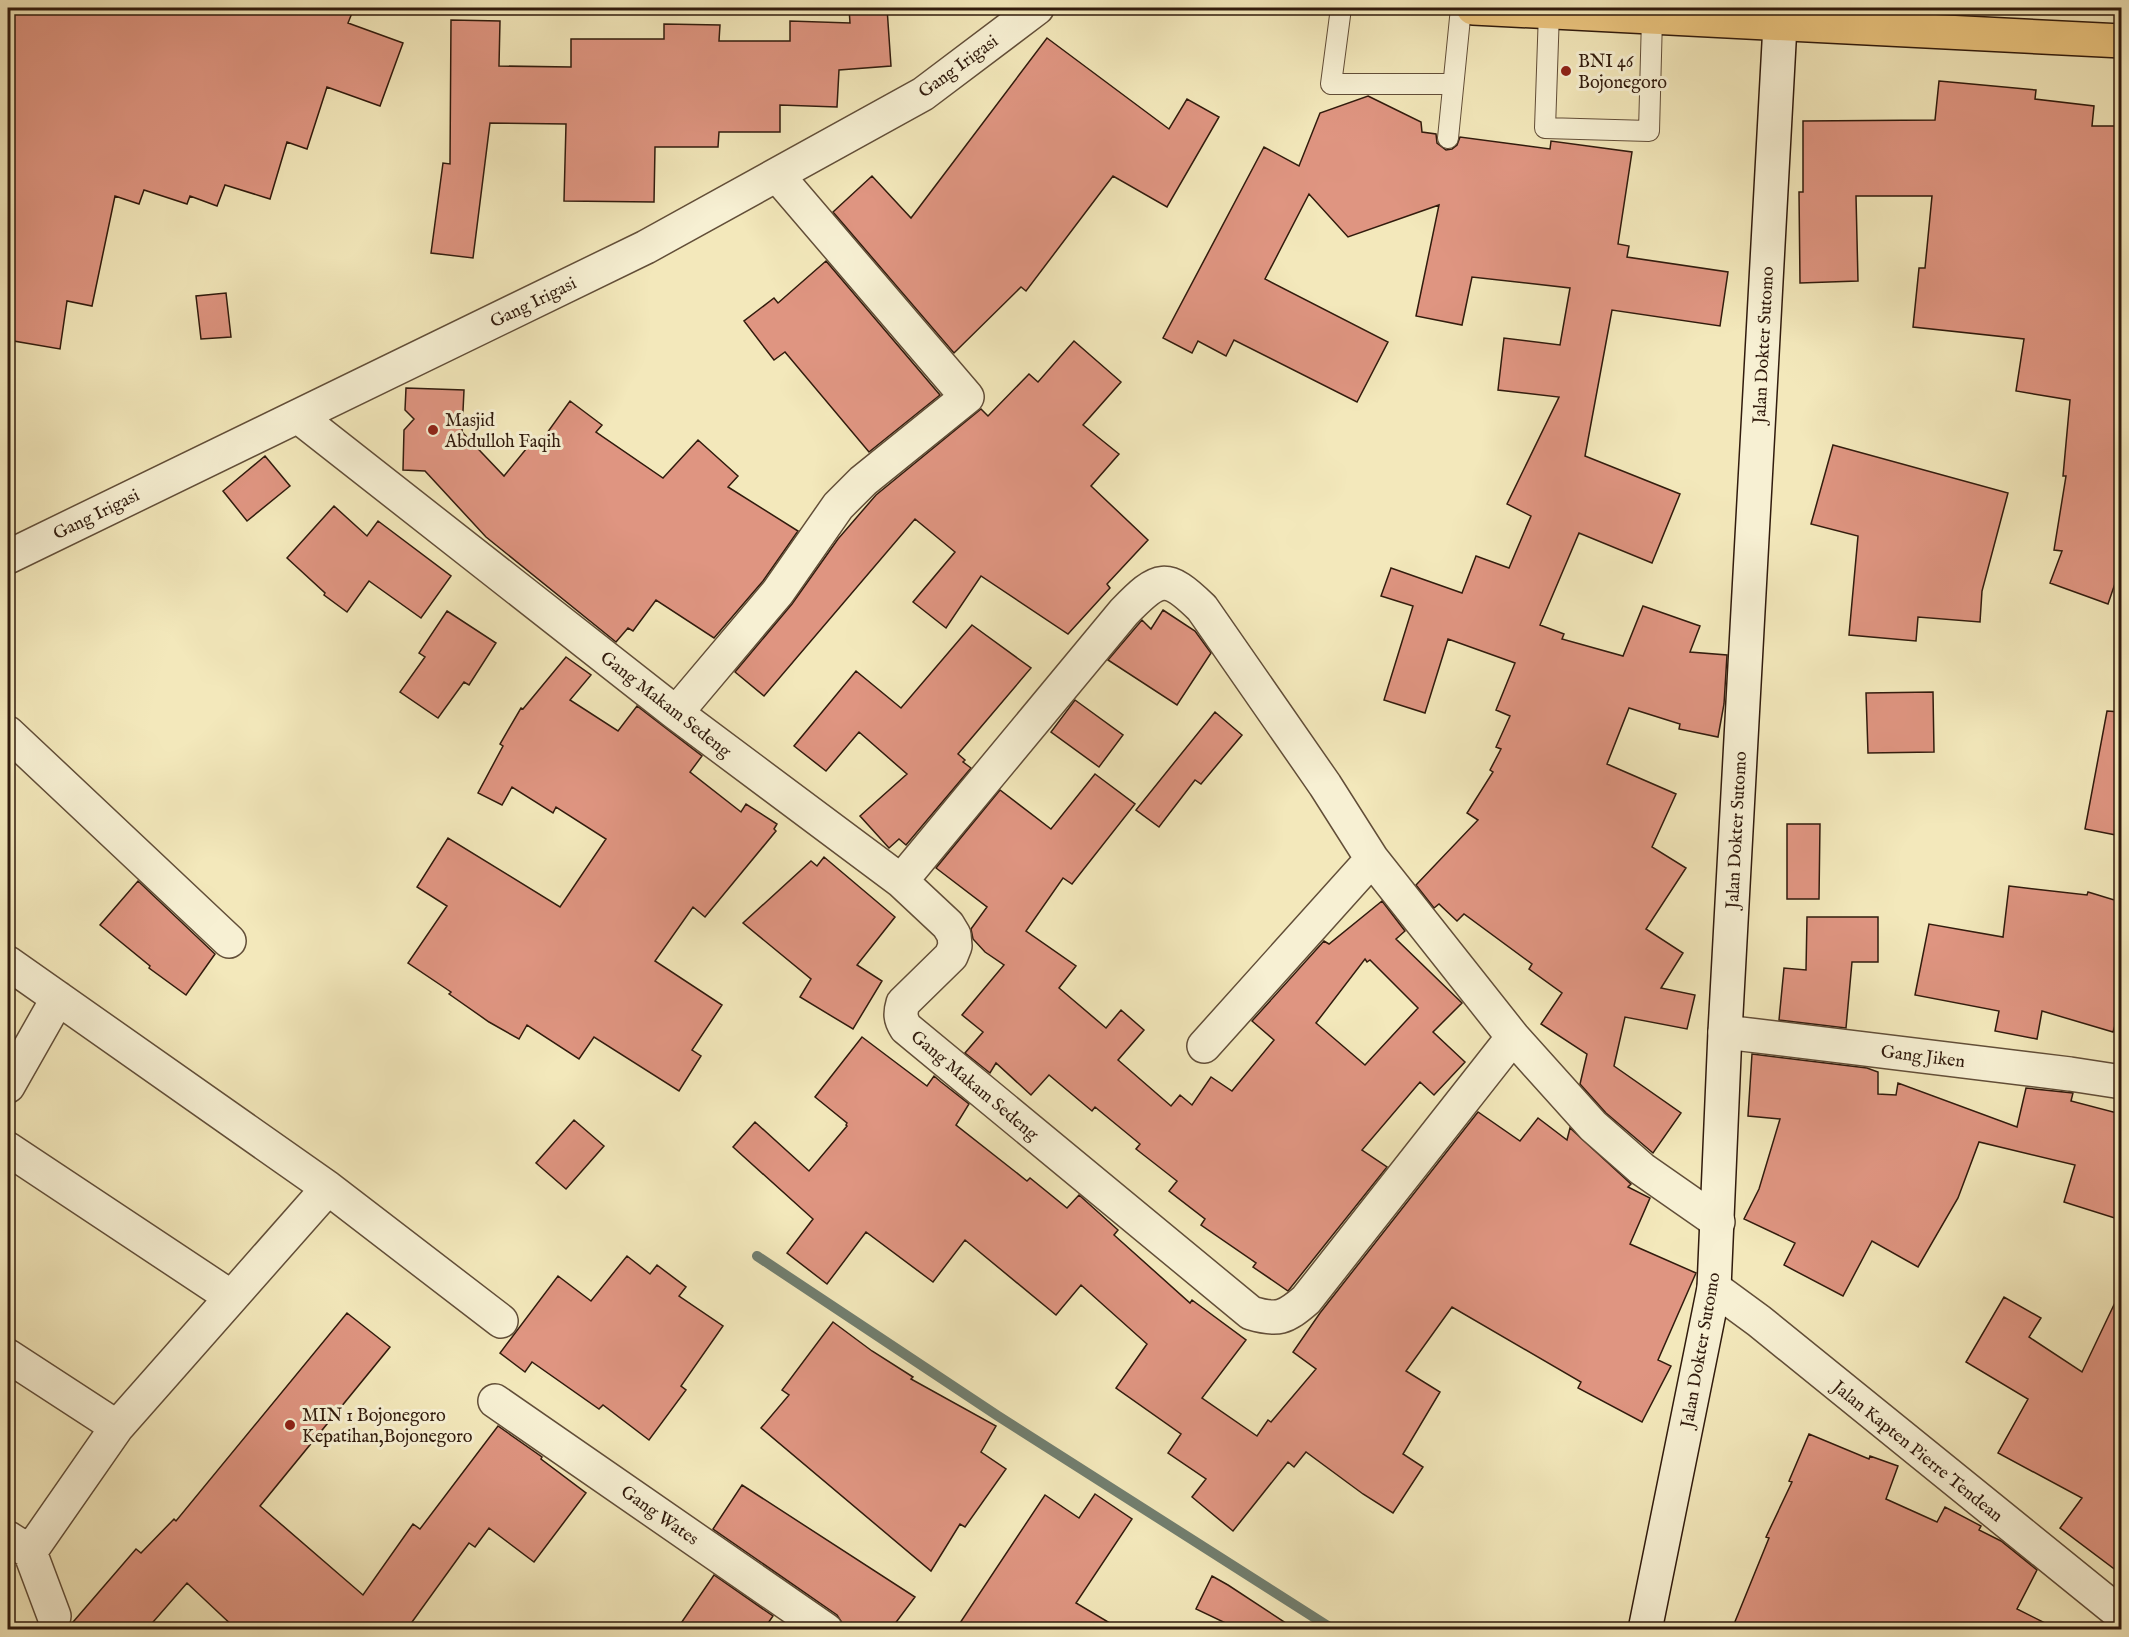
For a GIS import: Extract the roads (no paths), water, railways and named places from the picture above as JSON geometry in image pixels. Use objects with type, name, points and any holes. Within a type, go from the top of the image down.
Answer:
[{"type":"main road","points":[[1473,8],[2121,41]]},
{"type":"street","name":"Gang Irigasi","points":[[8,557],[646,247],[923,94],[1037,8]]},
{"type":"street","name":"Jalan Dokter Sutomo","points":[[1645,1629],[1714,1288],[1725,1032],[1780,25]]},
{"type":"street","points":[[676,713],[778,592],[838,506],[863,481],[967,397],[777,175]]},
{"type":"street","name":"Gang Makam Sedeng","points":[[299,417],[676,713],[901,881],[948,925],[954,935],[955,946],[951,956],[903,1003],[900,1012],[901,1020],[906,1028],[1251,1313],[1270,1319],[1292,1312],[1306,1300],[1513,1037]]},
{"type":"street","points":[[901,881],[1124,612],[1140,596],[1161,583],[1171,583],[1186,592],[1202,608],[1312,766],[1372,859],[1513,1037],[1593,1126],[1642,1169],[1718,1222]]},
{"type":"street","points":[[8,733],[229,941]]},
{"type":"street","points":[[1203,1046],[1372,859]]},
{"type":"street","points":[[8,963],[328,1188],[501,1321]]},
{"type":"street","points":[[8,1086],[58,998]]},
{"type":"street","name":"Gang Jiken","points":[[1725,1032],[2121,1082]]},
{"type":"street","points":[[8,1149],[231,1297]]},
{"type":"street","points":[[54,1616],[19,1545],[117,1427],[328,1188]]},
{"type":"street","name":"Jalan Kapten Pierre Tendean","points":[[1714,1288],[1759,1321],[2121,1615]]},
{"type":"street","points":[[8,1356],[117,1427]]},
{"type":"street","name":"Gang Wates","points":[[495,1401],[825,1629]]},
{"type":"lane","points":[[1341,8],[1331,84],[1453,84]]},
{"type":"lane","points":[[1448,138],[1461,8]]},
{"type":"lane","points":[[1549,12],[1545,128],[1649,131],[1652,18]]},
{"type":"waterway","points":[[757,1256],[998,1416],[1334,1630]]},
{"type":"place","name":"BNI 46 Bojonegoro","points":[[1566,71]]},
{"type":"place","name":"Masjid Abdulloh Faqih","points":[[433,430]]},
{"type":"place","name":"MIN 1 Bojonegoro Kepatihan,Bojonegoro","points":[[290,1425]]}]
